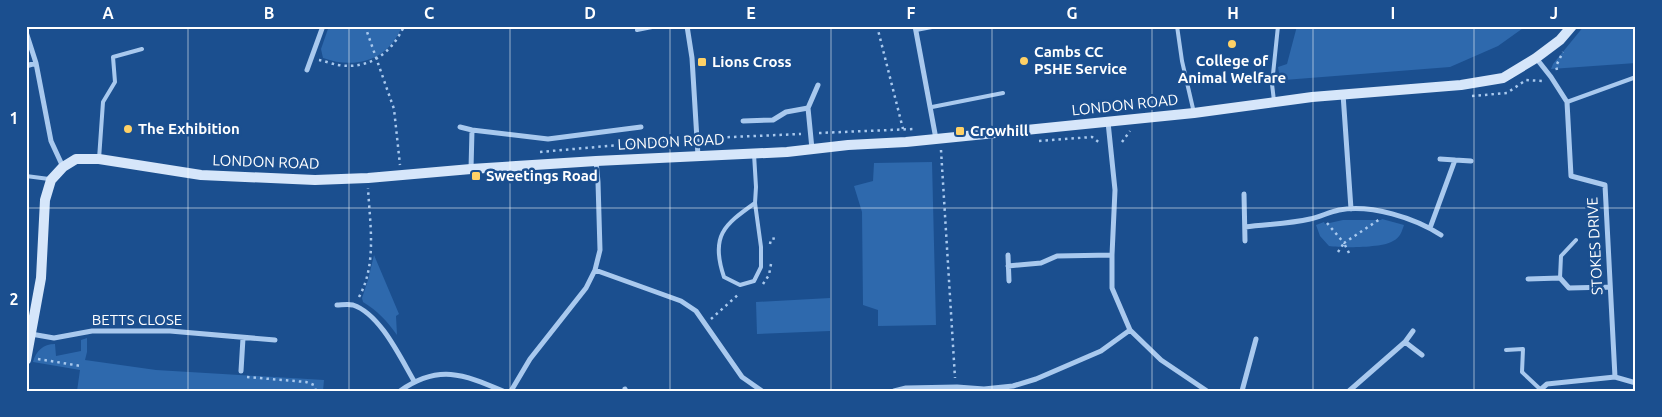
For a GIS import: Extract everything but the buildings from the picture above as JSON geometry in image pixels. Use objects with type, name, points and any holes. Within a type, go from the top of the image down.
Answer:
[{"type":"street","points":[[307,70],[323,26]]},
{"type":"street","points":[[687,26],[692,58],[698,156]]},
{"type":"street","name":"LONDON ROAD","points":[[63,167],[76,159],[100,159],[201,174],[315,180],[368,178],[596,161],[754,154],[812,150],[848,145],[906,142],[1194,113],[1274,101],[1470,84],[1503,78],[1536,58],[1560,40],[1572,26]]},
{"type":"street","points":[[916,28],[932,107],[936,139]]},
{"type":"street","points":[[26,32],[36,63],[51,141],[63,167],[51,180],[45,200],[40,278],[26,359]]},
{"type":"street","name":"STOKES DRIVE","points":[[1536,58],[1567,102],[1572,176],[1605,185],[1615,377]]},
{"type":"street","points":[[26,66],[36,63]]},
{"type":"street","points":[[812,150],[808,108],[818,84]]},
{"type":"street","points":[[1343,94],[1351,209]]},
{"type":"street","name":"LONDON ROAD","points":[[743,121],[773,120],[786,112],[808,108]]},
{"type":"street","points":[[1108,122],[1115,190],[1112,288],[1130,330],[1161,360],[1207,391]]},
{"type":"street","name":"LONDON ROAD","points":[[460,127],[548,139],[641,127]]},
{"type":"street","points":[[471,169],[472,130]]},
{"type":"street","points":[[1440,158],[1471,161]]},
{"type":"street","points":[[1430,228],[1454,160]]},
{"type":"street","points":[[511,391],[530,359],[586,288],[595,270],[600,250],[596,161]]},
{"type":"street","points":[[1244,194],[1245,241]]},
{"type":"street","points":[[1245,227],[1310,219],[1338,210],[1351,209],[1401,216],[1430,228],[1441,235]]},
{"type":"street","points":[[1008,255],[1008,280]]},
{"type":"street","points":[[1008,266],[1041,263],[1057,256],[1112,255]]},
{"type":"street","points":[[595,270],[681,301],[696,311],[742,377],[762,391]]},
{"type":"street","points":[[1528,279],[1560,278],[1569,288],[1610,287]]},
{"type":"street","points":[[352,305],[355,298]]},
{"type":"street","points":[[337,305],[352,305],[374,319],[392,343],[414,381]]},
{"type":"street","points":[[894,391],[906,388],[1013,388],[1101,350],[1130,330]]},
{"type":"street","name":"BETTS CLOSE","points":[[31,334],[54,338],[92,331],[170,331],[275,340]]},
{"type":"street","points":[[1350,391],[1405,342],[1412,331]]},
{"type":"street","points":[[241,371],[243,338]]},
{"type":"street","points":[[1242,391],[1256,339]]},
{"type":"street","points":[[1405,342],[1422,355]]},
{"type":"street","points":[[400,391],[414,381],[431,375],[453,374],[474,379],[503,391]]},
{"type":"street","points":[[1540,390],[1547,384],[1615,377],[1636,383]]},
{"type":"lane","points":[[638,30],[657,26]]},
{"type":"lane","points":[[916,28],[937,26]]},
{"type":"lane","points":[[1177,26],[1182,61],[1194,113]]},
{"type":"lane","points":[[1274,101],[1272,75],[1278,26]]},
{"type":"lane","points":[[100,159],[103,102],[115,82],[113,57],[142,49]]},
{"type":"lane","points":[[1567,102],[1636,77]]},
{"type":"lane","points":[[932,107],[1003,93]]},
{"type":"lane","points":[[754,154],[755,203],[761,247],[761,267],[754,281],[740,285],[724,277],[718,260],[720,237],[732,219],[755,203]]},
{"type":"lane","points":[[26,176],[51,180]]},
{"type":"lane","points":[[1560,278],[1560,256],[1576,240]]},
{"type":"lane","points":[[1506,350],[1522,349],[1522,372],[1540,390]]},
{"type":"path","points":[[366,26],[394,109],[401,175]]},
{"type":"path","points":[[312,58],[338,65],[361,65],[376,59],[388,51],[398,39],[404,26]]},
{"type":"path","points":[[877,26],[906,142]]},
{"type":"path","points":[[1557,73],[1556,66],[1567,47]]},
{"type":"path","points":[[818,133],[913,129]]},
{"type":"path","points":[[708,138],[801,134]]},
{"type":"path","points":[[540,152],[686,139]]},
{"type":"path","points":[[941,150],[956,387]]},
{"type":"path","points":[[355,298],[359,297],[367,277],[372,253],[368,178]]},
{"type":"path","points":[[1338,252],[1344,242],[1379,220],[1382,212]]},
{"type":"path","points":[[1324,214],[1327,223],[1344,242],[1348,253]]},
{"type":"path","points":[[26,359],[81,366]]},
{"type":"path","points":[[241,371],[241,376],[306,382],[314,385],[316,391]]},
{"type":"shaded area","points":[[329,26],[402,26],[389,47],[380,54],[359,62],[347,63],[323,58],[321,49]]},
{"type":"shaded area","points":[[1297,26],[1526,26],[1498,46],[1450,67],[1284,80],[1280,78],[1278,67],[1287,64]]},
{"type":"shaded area","points":[[1584,26],[1636,26],[1636,63],[1551,69]]},
{"type":"shaded area","points":[[932,162],[936,325],[878,326],[878,310],[863,305],[862,212],[854,186],[873,181],[874,163]]},
{"type":"shaded area","points":[[1382,219],[1404,225],[1395,240],[1372,246],[1329,246],[1320,236],[1316,225],[1343,220]]},
{"type":"shaded area","points":[[374,255],[399,314],[396,316],[397,335],[382,317],[363,302],[362,298]]},
{"type":"shaded area","points":[[830,298],[830,331],[757,334],[756,302]]},
{"type":"shaded area","points":[[87,338],[85,360],[156,370],[324,380],[323,391],[77,391],[80,370],[33,362],[38,351],[47,345],[55,344],[56,356],[81,351],[81,340]]},
{"type":"place","name":"College of Animal Welfare","points":[[1232,44]]},
{"type":"place","name":"Cambs CC PSHE Service","points":[[1024,61]]},
{"type":"place","name":"Lions Cross","points":[[702,62]]},
{"type":"place","name":"The Exhibition","points":[[128,129]]},
{"type":"place","name":"Crowhill","points":[[960,131]]},
{"type":"place","name":"Sweetings Road","points":[[476,176]]}]
